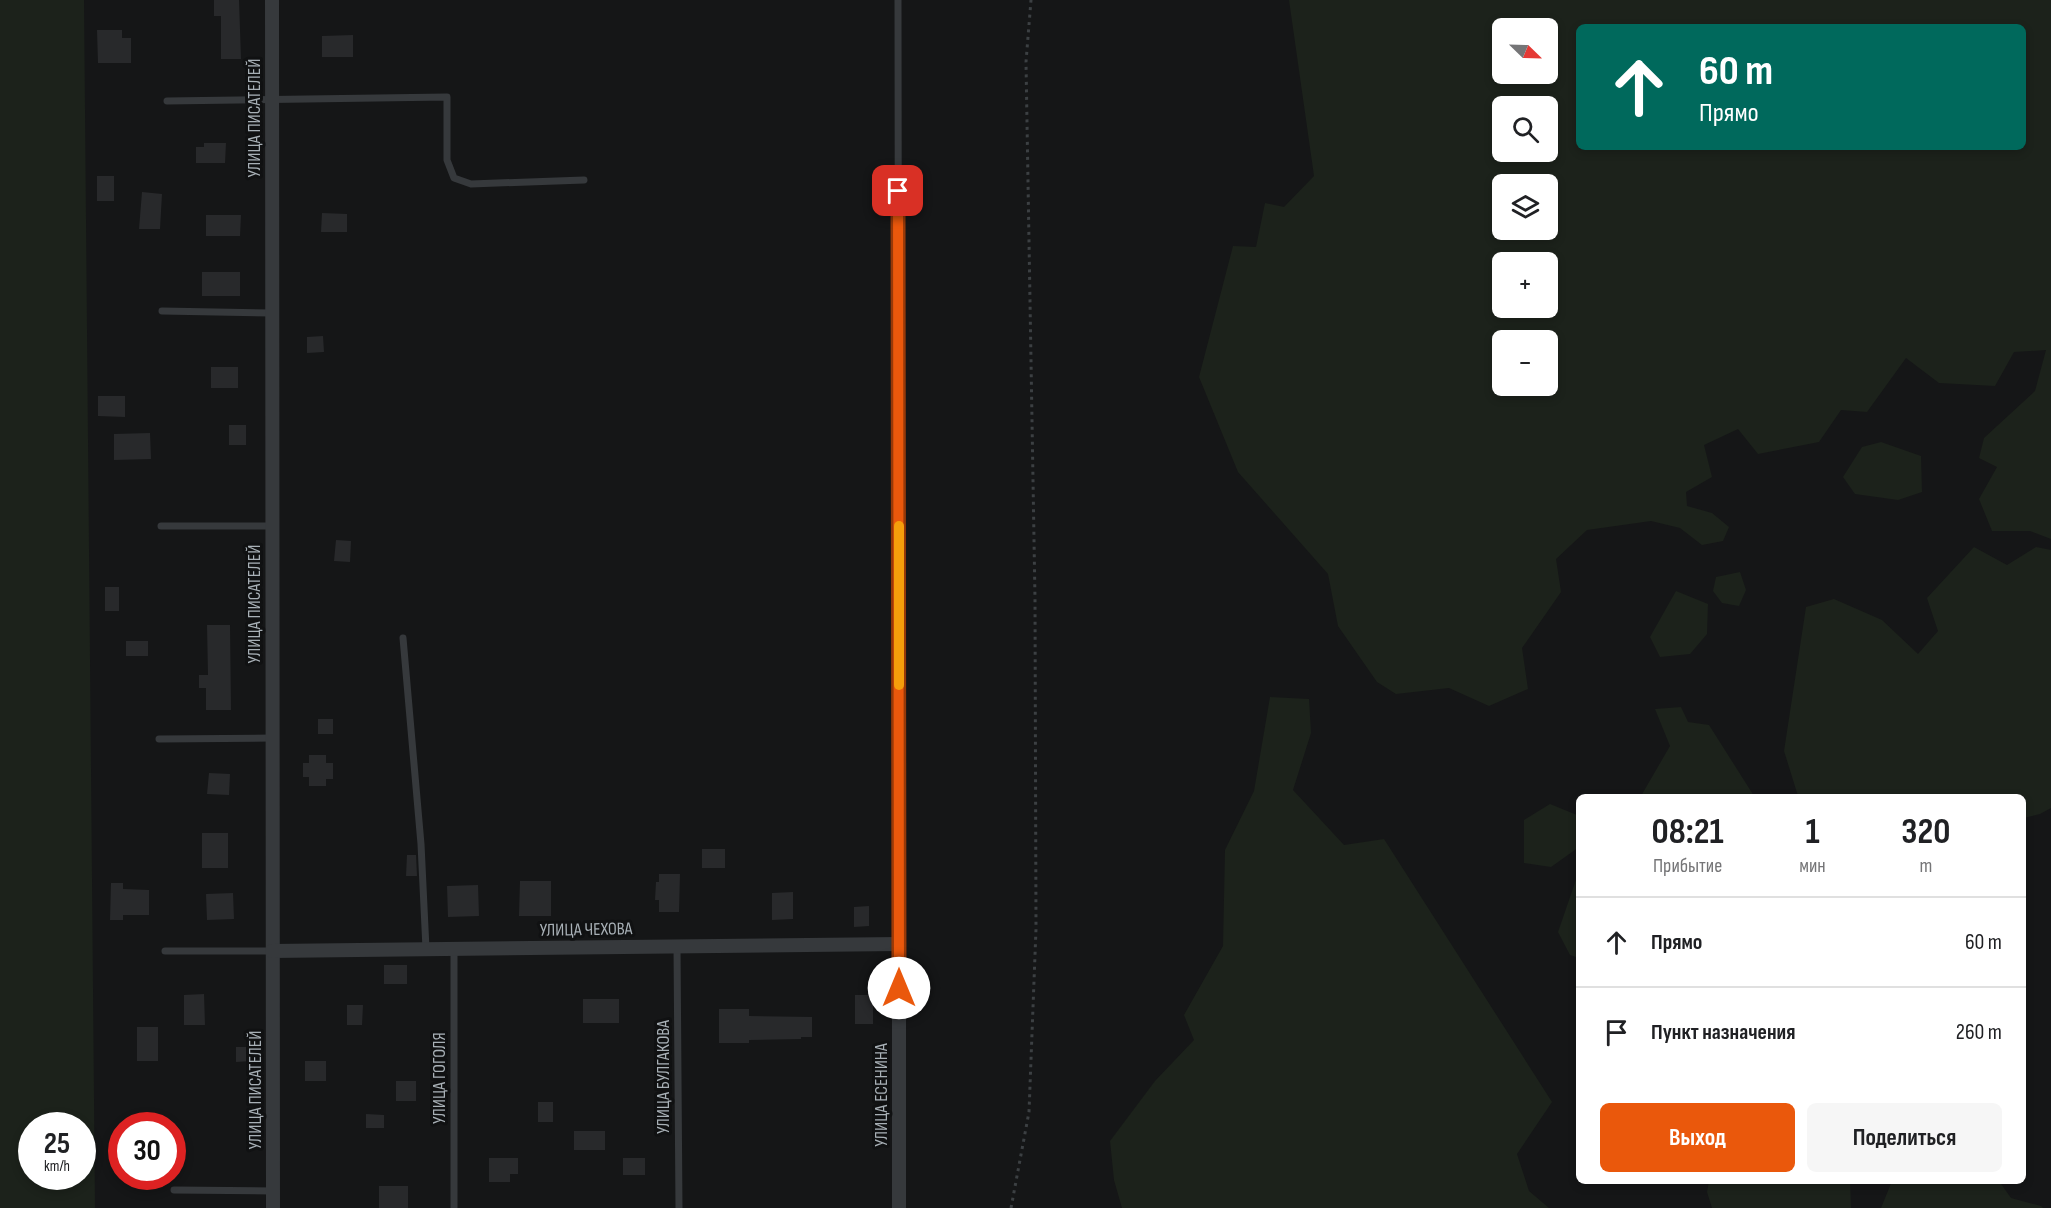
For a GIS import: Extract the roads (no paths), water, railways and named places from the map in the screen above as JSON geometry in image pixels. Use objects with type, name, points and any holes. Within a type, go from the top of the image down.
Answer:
[{"type":"street","name":"УЛИЦА ПИСАТЕЛЕЙ","points":[[272,0],[273,1208]]},
{"type":"street","name":"УЛИЦА ЕСЕНИНА","points":[[899,838],[900,1208]]},
{"type":"street","name":"УЛИЦА ЧЕХОВА","points":[[272,951],[899,944]]},
{"type":"lane","points":[[898,0],[899,838]]},
{"type":"lane","points":[[167,101],[447,97],[447,160],[454,178],[471,184],[584,180]]},
{"type":"lane","points":[[162,312],[272,313]]},
{"type":"lane","points":[[161,526],[272,526]]},
{"type":"lane","points":[[403,638],[421,844],[426,949]]},
{"type":"lane","points":[[159,739],[272,738]]},
{"type":"lane","name":"УЛИЦА БУЛГАКОВА","points":[[677,946],[679,1208]]},
{"type":"lane","name":"УЛИЦА ГОГОЛЯ","points":[[454,949],[454,1208]]},
{"type":"lane","points":[[165,951],[272,951]]},
{"type":"lane","points":[[174,1190],[273,1191]]}]
